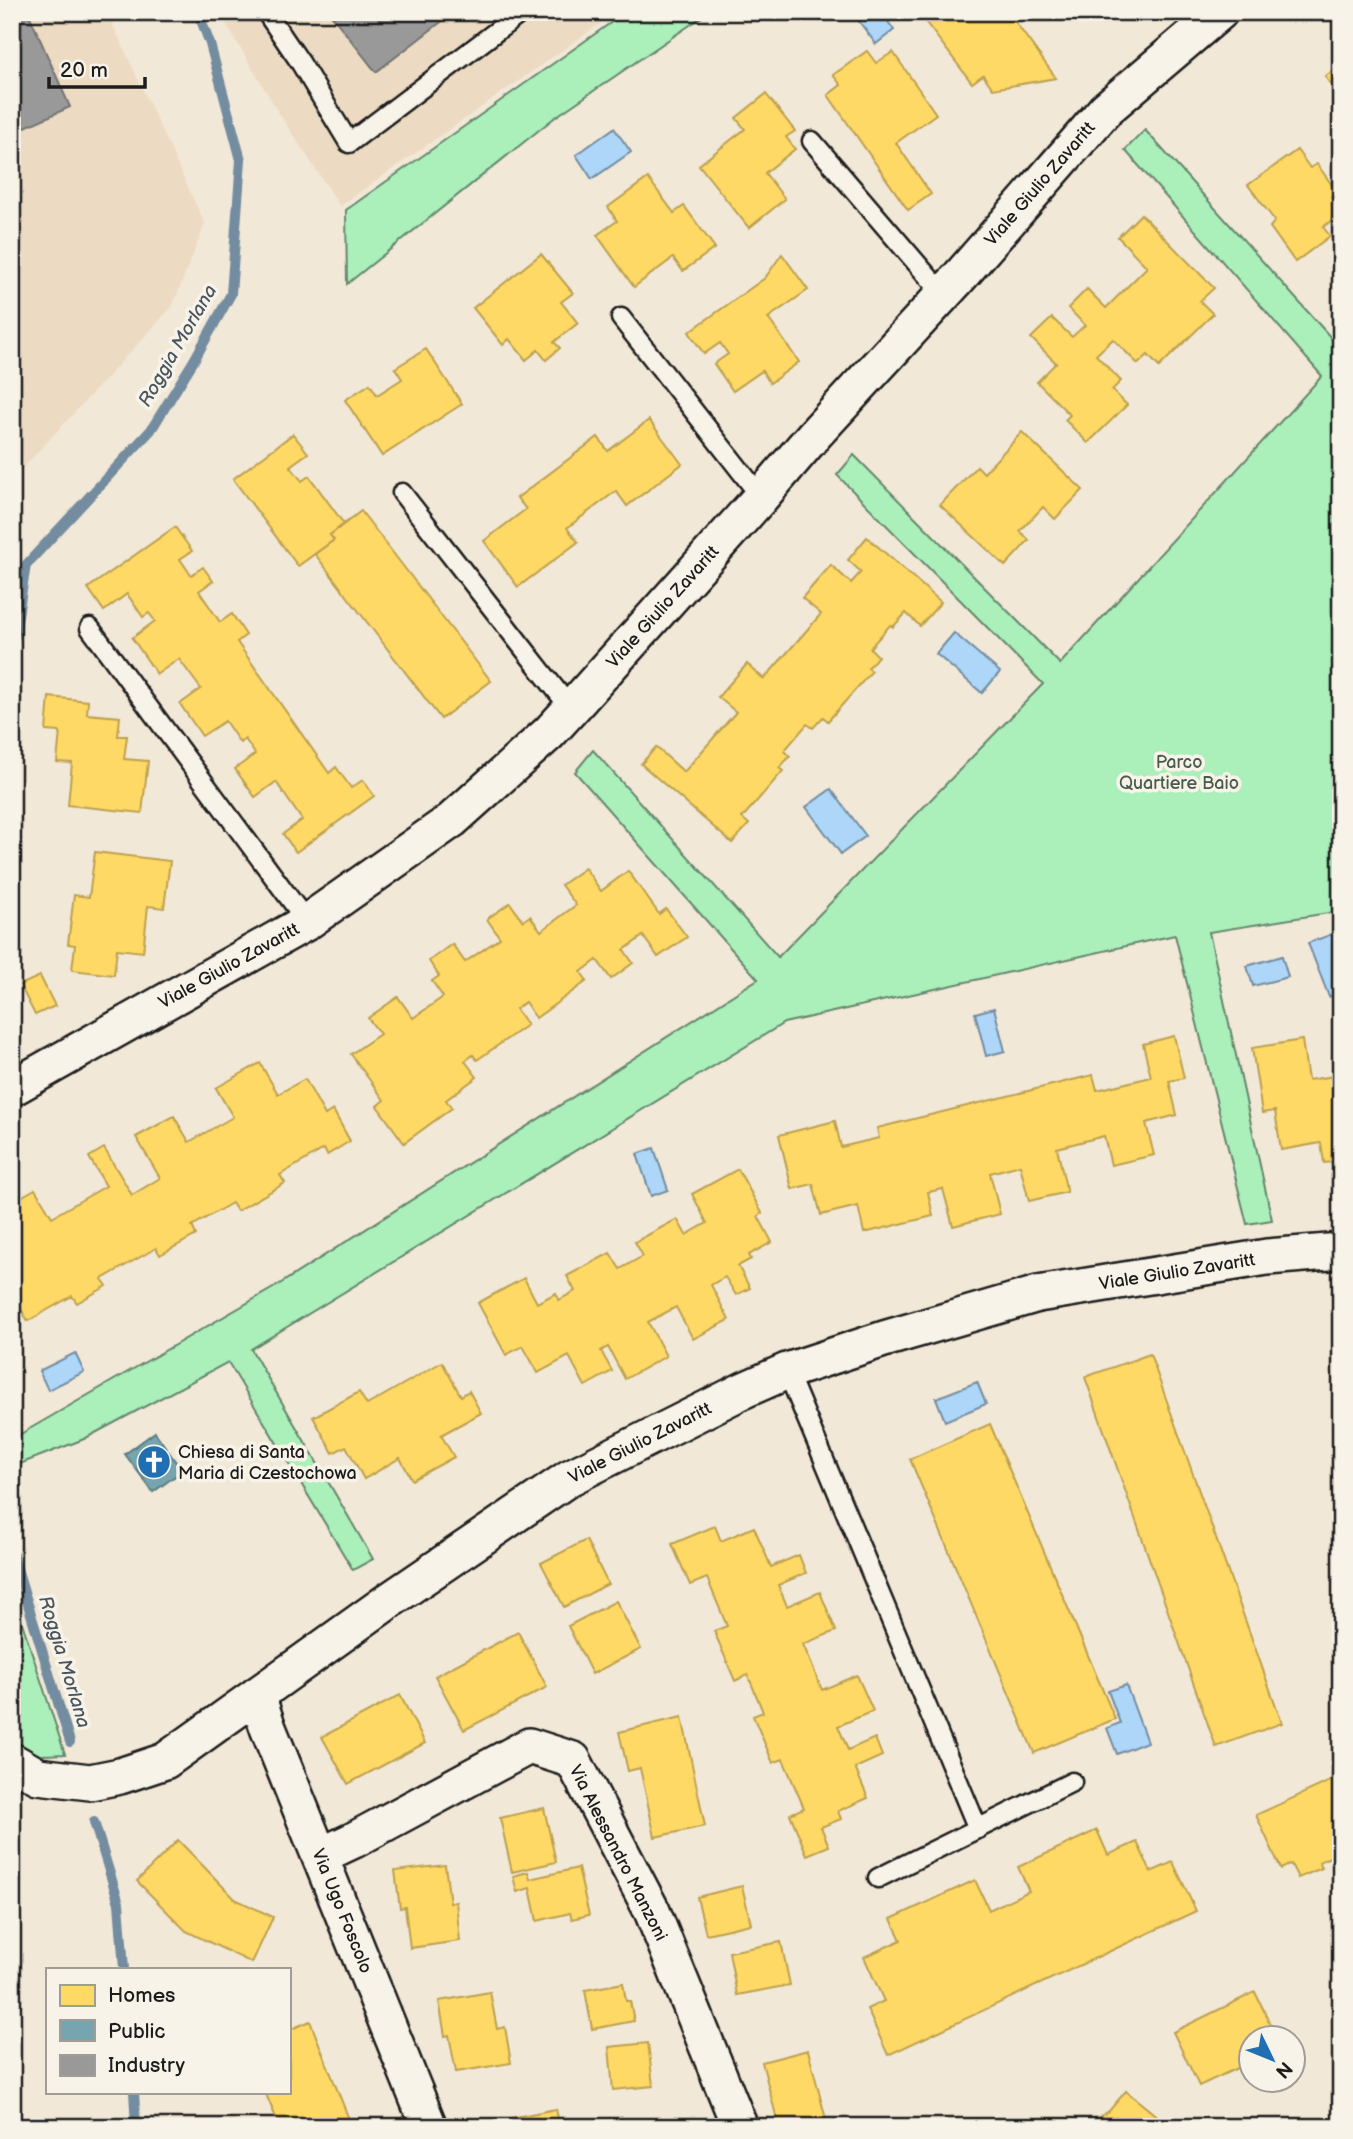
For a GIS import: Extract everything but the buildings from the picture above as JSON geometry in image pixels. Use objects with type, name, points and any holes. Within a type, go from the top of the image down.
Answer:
[{"type":"street","name":"Viale Giulio Zavaritt","points":[[12,1088],[307,922],[452,820],[549,733],[1106,109],[1220,12]]},
{"type":"street","name":"Viale Giulio Zavaritt","points":[[12,1761],[38,1776],[89,1782],[120,1776],[165,1761],[387,1602],[569,1478],[787,1371],[884,1339],[1038,1294],[1267,1257],[1341,1251]]},
{"type":"street","name":"Via Ugo Foscolo","points":[[257,1695],[429,2127]]},
{"type":"street","name":"Via Alessandro Manzoni","points":[[320,1856],[529,1746],[573,1760],[652,1911],[740,2127]]},
{"type":"lane","points":[[266,12],[300,62],[349,144],[522,12]]},
{"type":"lane","points":[[811,141],[943,294]]},
{"type":"lane","points":[[621,318],[761,497]]},
{"type":"lane","points":[[402,493],[571,709]]},
{"type":"lane","points":[[90,628],[307,922]]},
{"type":"lane","points":[[787,1371],[978,1829]]},
{"type":"lane","points":[[878,1878],[1072,1782]]},
{"type":"shaded area","points":[[12,12],[107,12],[205,224],[172,307],[12,480]]},
{"type":"shaded area","points":[[219,12],[617,12],[340,206],[280,115]]},
{"type":"green space","points":[[626,12],[709,12],[554,118],[347,284],[346,210]]},
{"type":"green space","name":"Parco Quartiere Baio","points":[[1145,130],[1341,349],[1341,911],[1209,932],[1272,1220],[1247,1224],[1175,935],[784,1023],[251,1349],[373,1559],[353,1570],[228,1362],[84,1439],[12,1467],[12,1439],[275,1287],[758,979],[575,772],[593,750],[778,957],[1043,684],[837,475],[854,455],[1060,664],[1322,376],[1125,150]]},
{"type":"green space","points":[[12,1592],[65,1754],[30,1754],[12,1747]]},
{"type":"water","points":[[852,12],[881,12],[894,30],[876,44]]},
{"type":"water","points":[[614,128],[631,152],[592,179],[576,155]]},
{"type":"water","points":[[954,633],[1000,672],[982,693],[936,654]]},
{"type":"water","points":[[831,789],[866,836],[841,854],[806,807]]},
{"type":"water","points":[[1335,933],[1341,948],[1341,992],[1329,997],[1308,943]]},
{"type":"water","points":[[1282,956],[1288,977],[1253,986],[1247,966]]},
{"type":"water","points":[[994,1008],[1005,1051],[986,1056],[975,1013]]},
{"type":"water","points":[[654,1148],[668,1190],[651,1196],[637,1154]]},
{"type":"water","points":[[75,1353],[84,1372],[48,1390],[39,1371]]},
{"type":"water","points":[[977,1382],[986,1404],[945,1421],[936,1398]]},
{"type":"water","points":[[1126,1685],[1147,1742],[1117,1754],[1107,1728],[1120,1723],[1108,1691]]},
{"type":"waterway","name":"Roggia Morlana","points":[[12,653],[26,565],[151,430],[231,294],[241,160],[210,44],[198,12]]},
{"type":"waterway","name":"Roggia Morlana","points":[[12,1552],[70,1742]]},
{"type":"waterway","name":"Roggia Morlana","points":[[94,1822],[119,1903],[124,1968]]},
{"type":"waterway","name":"Roggia Morlana","points":[[134,2094],[136,2127]]},
{"type":"place","name":"Chiesa di Santa Maria di Czestochowa","points":[[154,1462]]}]
